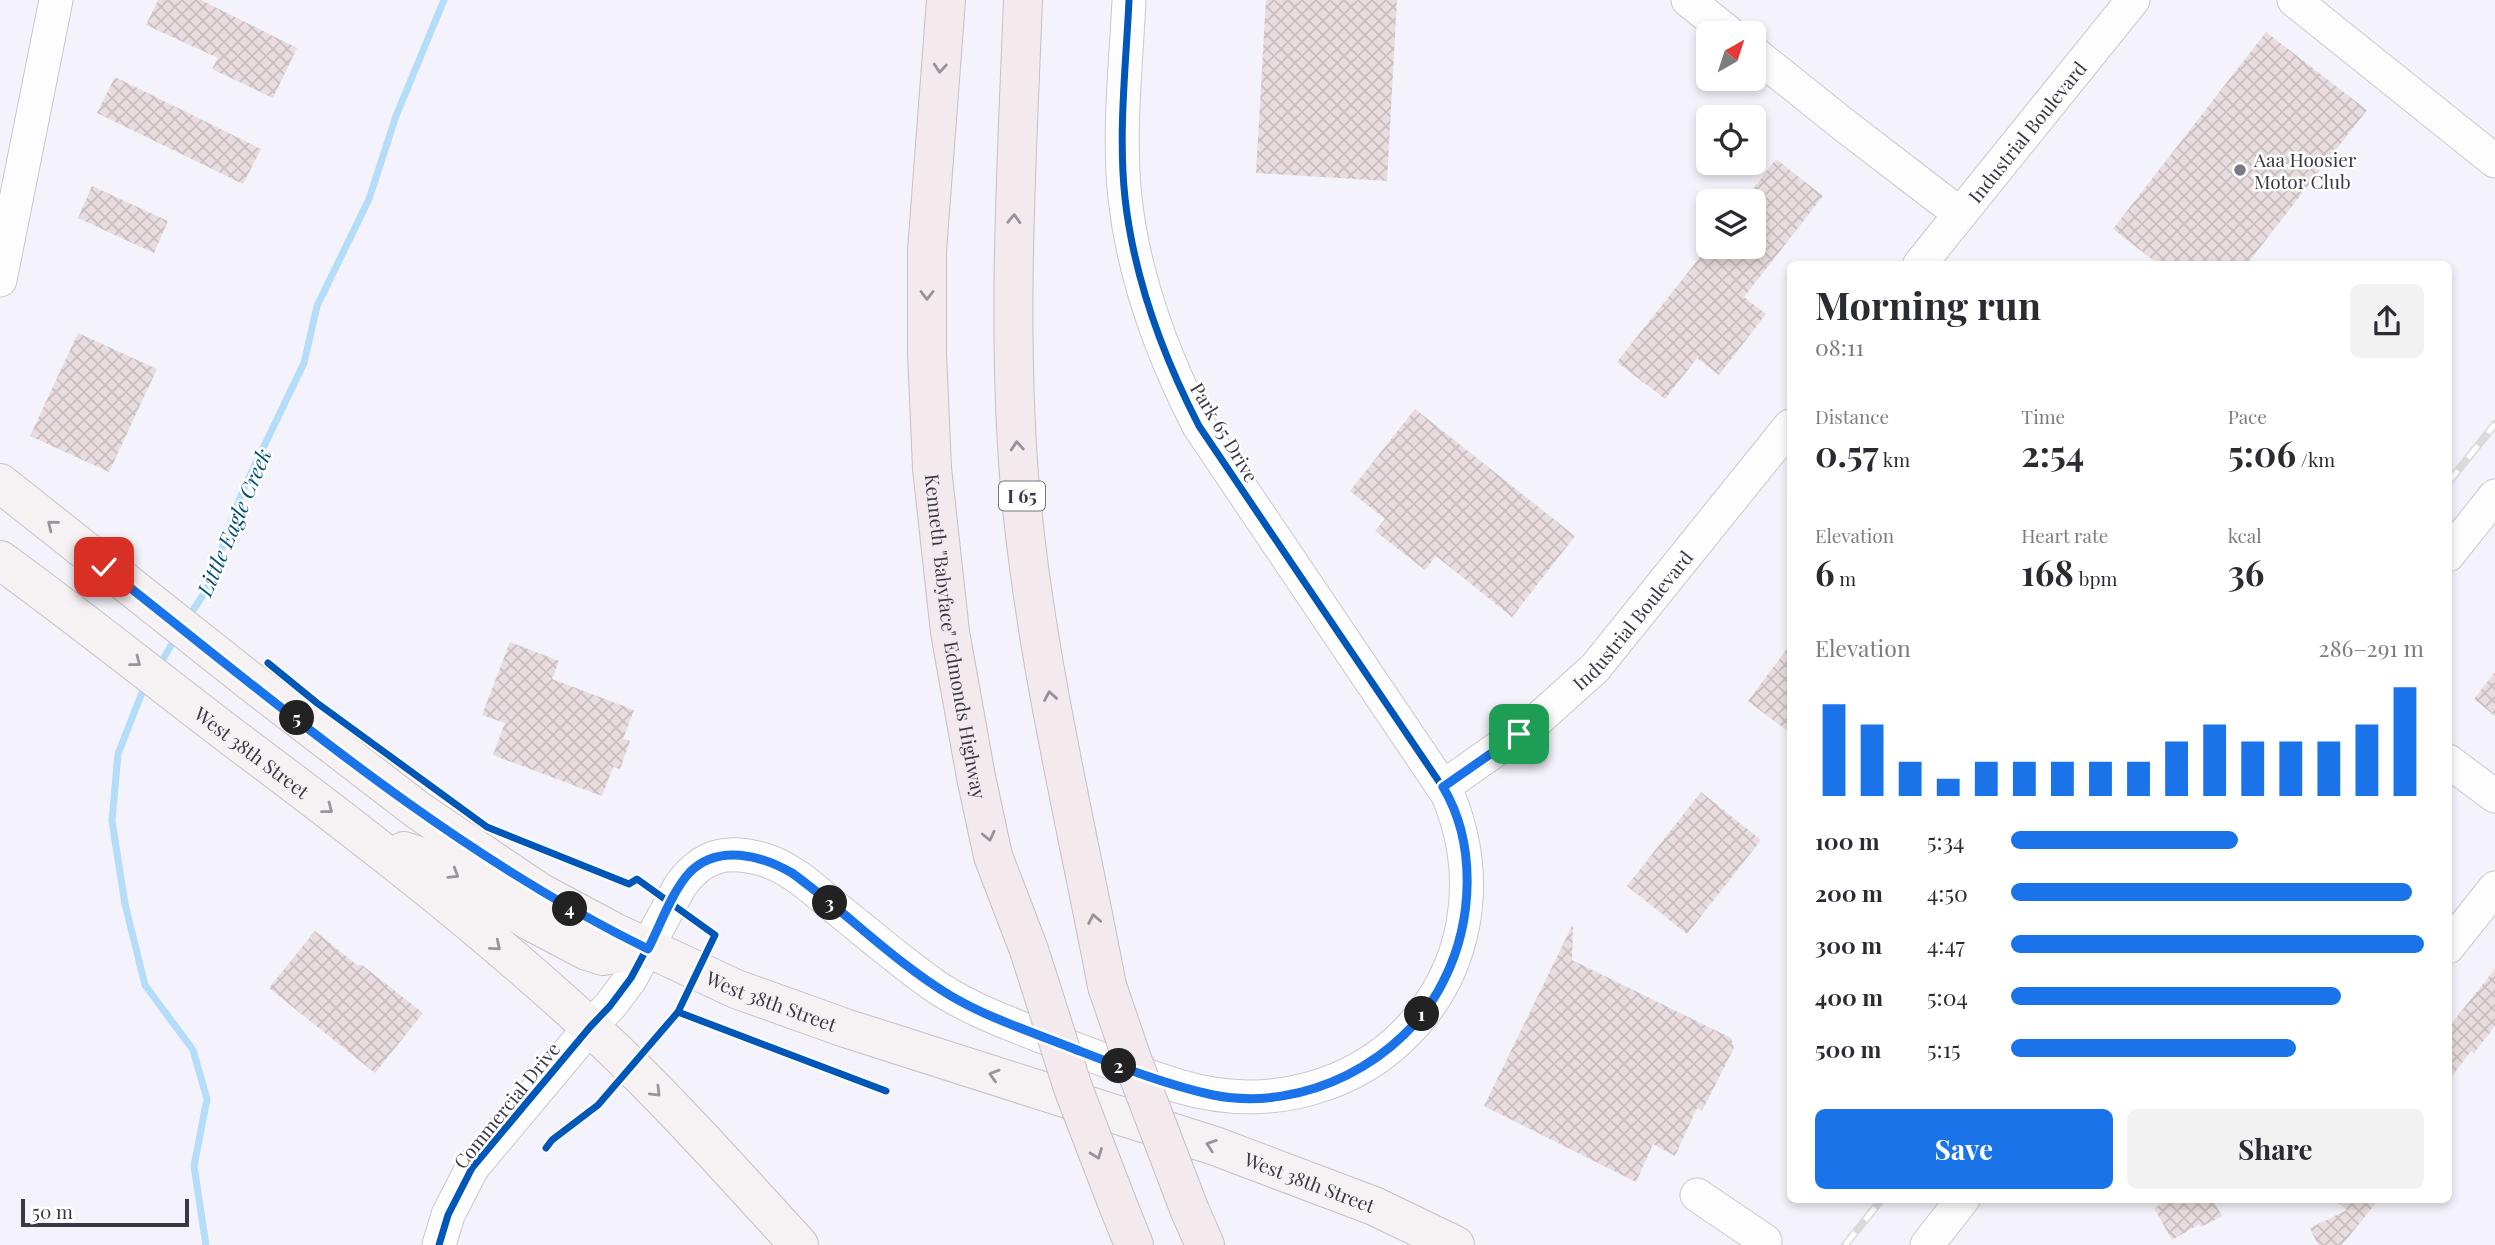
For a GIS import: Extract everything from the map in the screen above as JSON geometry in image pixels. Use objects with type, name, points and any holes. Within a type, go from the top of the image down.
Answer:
[{"type":"highway","name":"Kenneth \"Babyface\" Edmonds Highway","points":[[946,0],[927,251],[932,468],[948,618],[993,856],[1029,950],[1073,1088],[1134,1245]]},
{"type":"highway","name":"I 65","points":[[1023,0],[1012,283],[1014,397],[1031,582],[1056,732],[1107,986],[1141,1084],[1197,1228]]},
{"type":"main road","name":"West 38th Street","points":[[0,483],[255,685],[462,841],[551,898],[648,949],[736,989],[845,1028],[1215,1146],[1374,1206],[1455,1245]]},
{"type":"main road","name":"West 38th Street","points":[[0,560],[368,840],[467,920],[590,1027],[699,1136],[799,1245]]},
{"type":"main road","points":[[368,840],[432,860],[530,921],[587,951],[603,956],[648,949]]},
{"type":"street","points":[[0,280],[56,0]]},
{"type":"street","name":"Park 65 Drive","points":[[1129,0],[1123,135],[1125,198],[1138,268],[1158,338],[1199,426],[1443,787]]},
{"type":"street","points":[[1688,0],[1714,21]]},
{"type":"street","name":"Industrial Boulevard","points":[[1922,261],[2133,0]]},
{"type":"street","points":[[2294,0],[2495,161]]},
{"type":"street","points":[[1766,63],[1961,214]]},
{"type":"street","name":"Industrial Boulevard","points":[[1443,787],[1535,722],[1595,668],[1787,430]]},
{"type":"street","points":[[2452,550],[2495,496]]},
{"type":"street","points":[[2452,764],[2495,796]]},
{"type":"street","points":[[590,1027],[624,988],[648,949],[680,886],[690,873],[701,863],[726,854],[753,857],[792,873],[921,976],[986,1014],[1125,1068],[1191,1089],[1236,1098],[1290,1094],[1322,1086],[1351,1073],[1387,1051],[1417,1021],[1441,987],[1460,940],[1467,887],[1462,835],[1443,787]]},
{"type":"street","points":[[2452,942],[2495,888]]},
{"type":"street","name":"Commercial Drive","points":[[439,1245],[448,1215],[472,1168],[590,1027]]},
{"type":"street","points":[[1697,1195],[1765,1241]]},
{"type":"street","points":[[1927,1245],[1960,1203]]},
{"type":"building","points":[[158,0],[201,0],[297,48],[273,98],[212,69],[218,58],[146,25]]},
{"type":"building","points":[[1266,0],[1397,0],[1387,181],[1256,173]]},
{"type":"building","name":"Aaa Hoosier Motor Club","points":[[2266,32],[2367,110],[2249,261],[2154,261],[2113,229]]},
{"type":"building","points":[[115,77],[261,149],[243,184],[97,113]]},
{"type":"building","points":[[1776,159],[1823,196],[1744,297],[1766,314],[1719,375],[1697,358],[1665,399],[1617,362],[1699,259],[1766,259],[1766,189],[1753,189]]},
{"type":"building","points":[[92,186],[168,221],[154,253],[78,218]]},
{"type":"building","points":[[78,333],[157,369],[109,472],[30,436]]},
{"type":"building","points":[[1415,409],[1575,536],[1512,617],[1436,556],[1425,570],[1375,531],[1385,519],[1350,491]]},
{"type":"building","points":[[510,642],[559,661],[552,679],[634,710],[623,739],[630,741],[620,769],[613,767],[602,796],[493,755],[505,723],[482,715]]},
{"type":"building","points":[[1787,649],[1787,731],[1748,701]]},
{"type":"building","points":[[2495,672],[2495,716],[2474,699]]},
{"type":"building","points":[[1701,792],[1761,840],[1687,934],[1627,886]]},
{"type":"building","points":[[1573,924],[1572,960],[1731,1038],[1734,1048],[1702,1111],[1697,1108],[1675,1156],[1653,1144],[1636,1182],[1484,1106]]},
{"type":"building","points":[[315,931],[423,1013],[375,1073],[269,988]]},
{"type":"building","points":[[2495,969],[2495,1026],[2452,1076],[2452,1023]]},
{"type":"building","points":[[2164,1203],[2214,1203],[2222,1216],[2201,1227],[2199,1224],[2172,1240],[2154,1208]]},
{"type":"building","points":[[2338,1203],[2376,1203],[2342,1245],[2318,1245],[2310,1228],[2347,1210]]},
{"type":"waterway","name":"Little Eagle Creek","points":[[188,618],[207,589],[243,490],[304,363],[317,306],[369,199],[396,116],[444,0]]},
{"type":"waterway","name":"Little Eagle Creek","points":[[159,666],[176,637]]},
{"type":"waterway","name":"Little Eagle Creek","points":[[147,685],[118,754],[112,821],[125,904],[145,985],[193,1050],[207,1099],[194,1166],[206,1245]]},
{"type":"railway","points":[[2452,478],[2495,424]]},
{"type":"railway","points":[[1845,1245],[1879,1203]]},
{"type":"cycle path","points":[[439,1245],[448,1215],[472,1168],[631,978],[680,886],[698,867],[717,857],[752,857],[775,864],[794,874],[912,969],[966,1004],[1056,1042],[1178,1086],[1245,1097],[1308,1089],[1364,1066],[1410,1029],[1444,981],[1463,925],[1465,862],[1448,795],[1199,426],[1162,344],[1143,287],[1129,228],[1123,173],[1123,99],[1129,0]]},
{"type":"cycle path","points":[[268,663],[317,703],[487,827],[629,884],[637,879],[715,935],[678,1012]]},
{"type":"cycle path","points":[[546,1148],[552,1140],[598,1105],[678,1012],[886,1091]]},
{"type":"place","name":"Aaa Hoosier Motor Club","points":[[2240,170]]},
{"type":"route","points":[[104,567],[419,811],[541,892],[648,949],[680,886],[701,863],[726,854],[753,857],[792,873],[921,976],[974,1008],[1125,1068],[1180,1086],[1236,1098],[1290,1094],[1322,1086],[1370,1063],[1387,1051],[1417,1021],[1441,987],[1450,968],[1460,940],[1466,908],[1467,876],[1462,835],[1443,787],[1519,734]]}]
